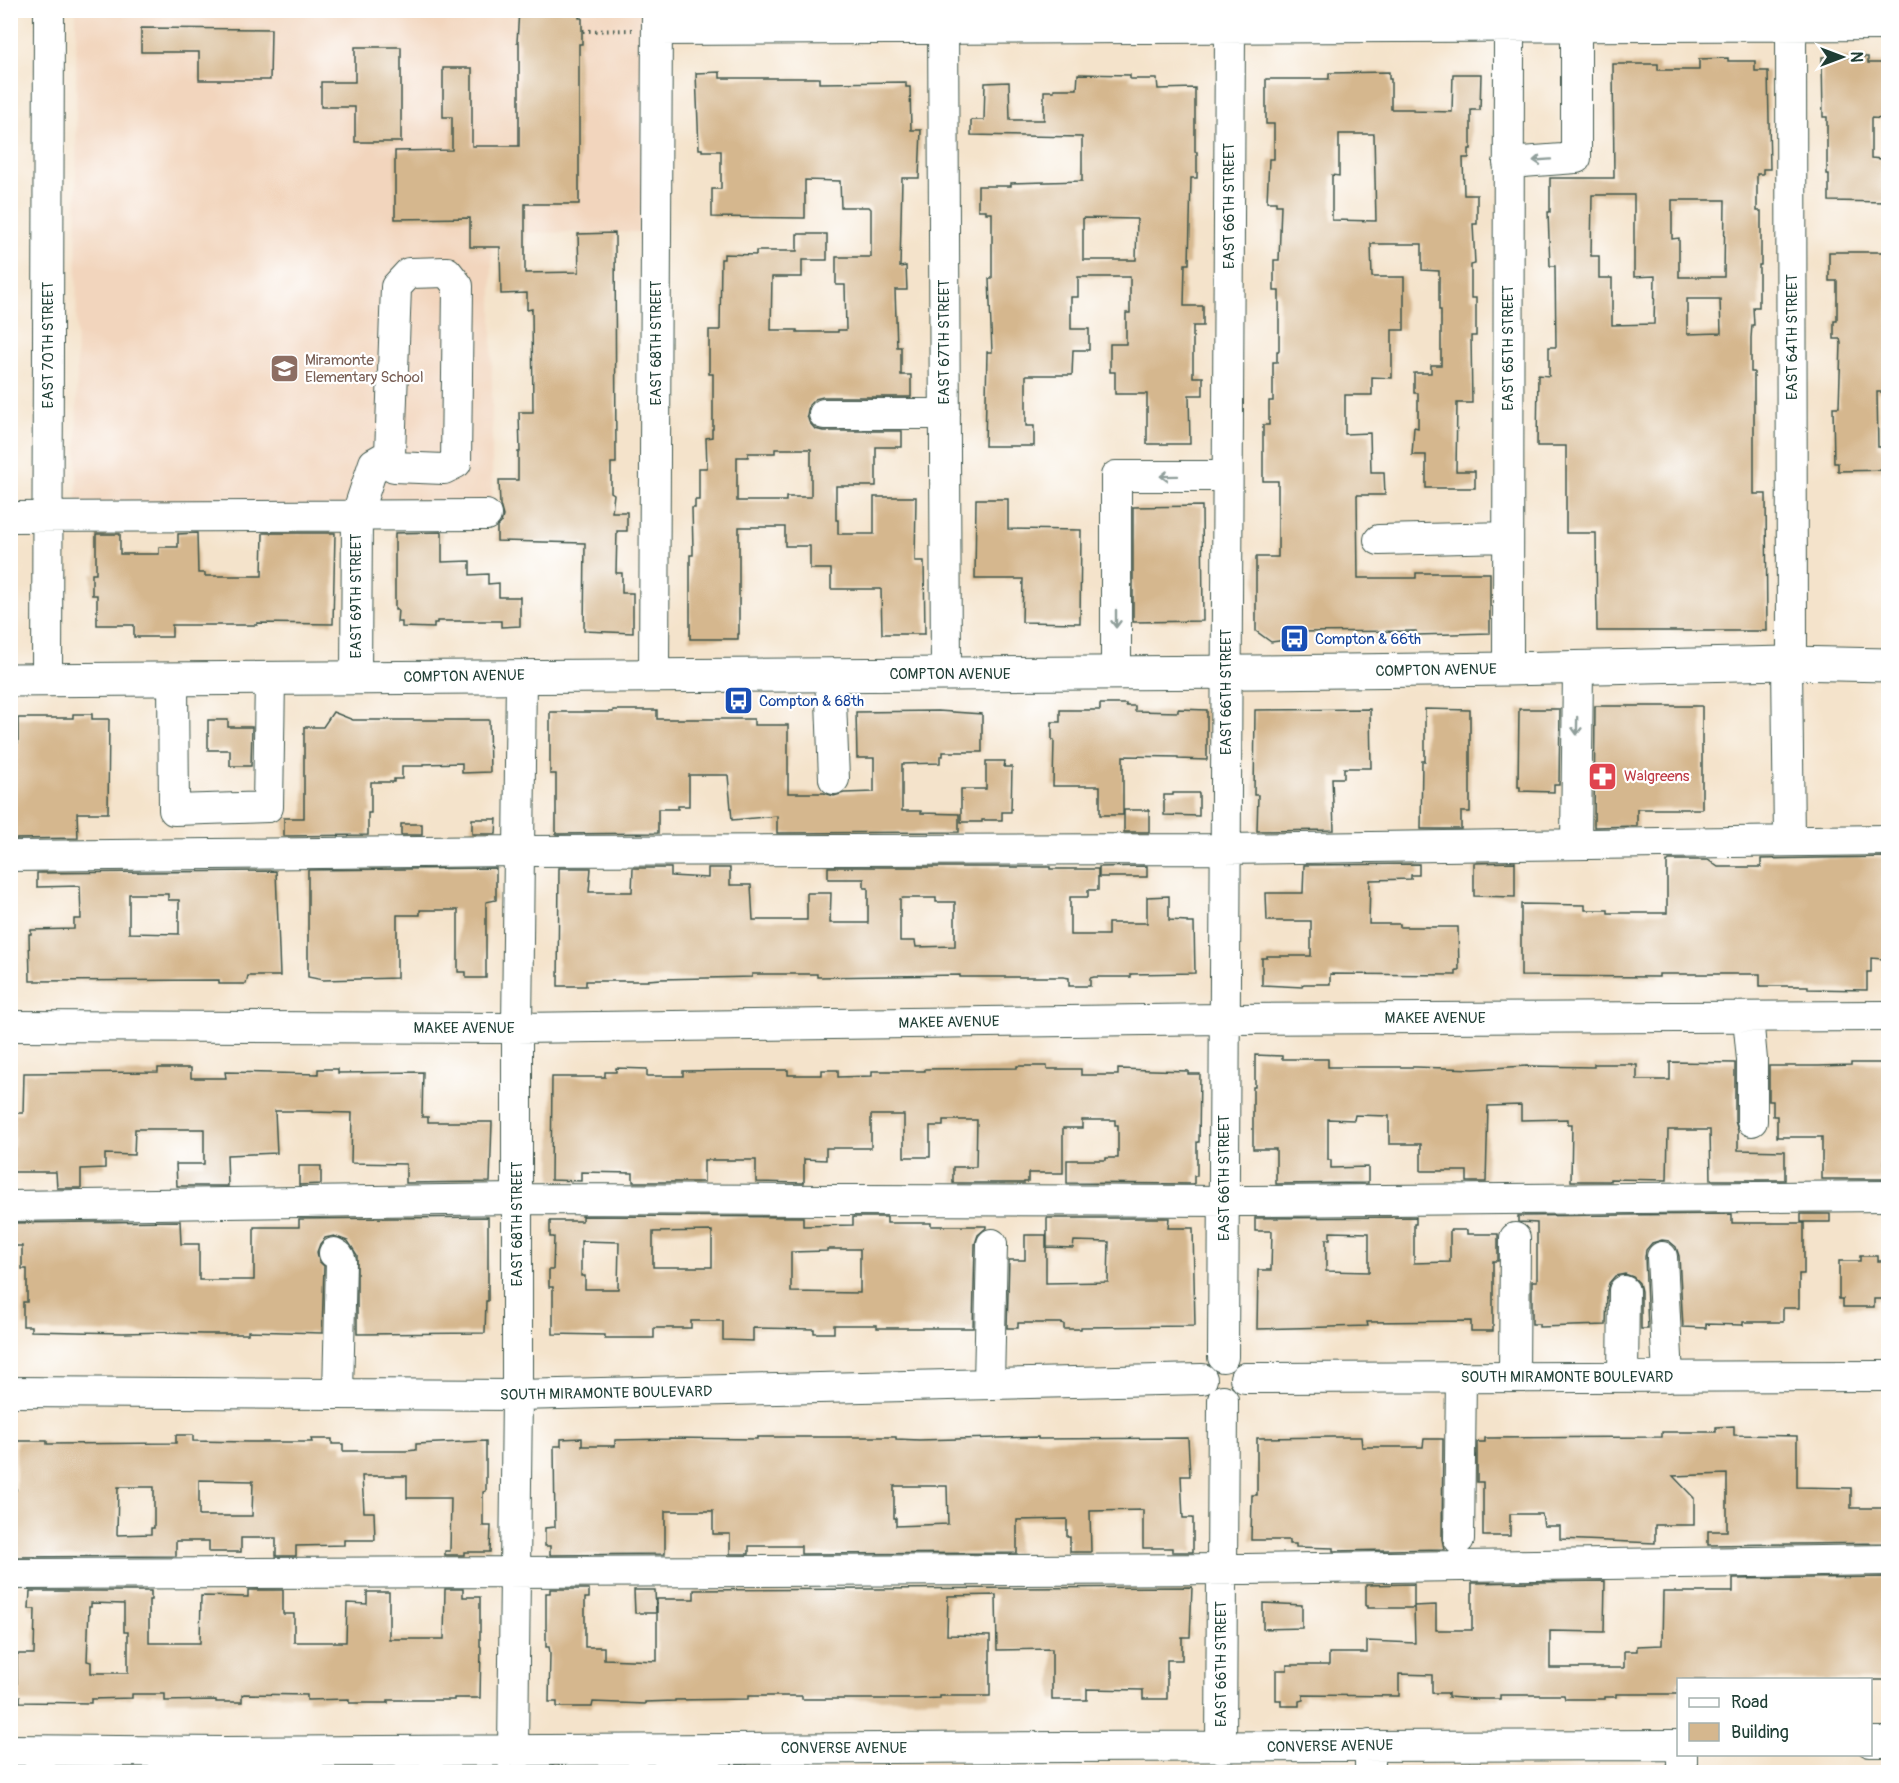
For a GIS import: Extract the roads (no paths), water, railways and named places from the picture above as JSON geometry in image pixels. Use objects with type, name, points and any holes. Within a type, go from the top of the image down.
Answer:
[{"type":"main road","name":"COMPTON AVENUE","points":[[10,680],[1226,672],[1789,663],[1888,665]]},
{"type":"street","name":"EAST 70TH STREET","points":[[47,679],[49,10]]},
{"type":"street","points":[[657,20],[943,20],[1230,28],[1576,26],[1791,18],[1888,25]]},
{"type":"street","name":"EAST 64TH STREET","points":[[1789,841],[1791,18]]},
{"type":"street","name":"EAST 68TH STREET","points":[[654,675],[657,20]]},
{"type":"street","name":"EAST 67TH STREET","points":[[943,20],[946,674]]},
{"type":"street","name":"EAST 65TH STREET","points":[[1508,669],[1509,26]]},
{"type":"street","points":[[1508,163],[1576,158],[1576,26]]},
{"type":"street","name":"EAST 66TH STREET","points":[[1222,1357],[1230,28]]},
{"type":"street","points":[[447,272],[458,286],[456,463],[444,469],[394,467],[390,454],[396,287],[409,273],[447,272]]},
{"type":"street","points":[[824,414],[945,414]]},
{"type":"street","name":"EAST 69TH STREET","points":[[356,678],[357,514],[374,463],[390,454]]},
{"type":"street","points":[[1116,673],[1116,476],[1227,476]]},
{"type":"street","points":[[10,517],[486,515]]},
{"type":"street","points":[[1378,540],[1508,537]]},
{"type":"street","points":[[1576,844],[1578,668]]},
{"type":"street","points":[[830,674],[834,778]]},
{"type":"street","name":"EAST 68TH STREET","points":[[514,1761],[521,676]]},
{"type":"street","points":[[172,679],[174,810],[268,807],[270,678]]},
{"type":"street","points":[[10,855],[1225,849],[1888,840]]},
{"type":"street","name":"MAKEE AVENUE","points":[[10,1026],[517,1028],[1224,1019],[1888,1016]]},
{"type":"street","points":[[1748,1017],[1752,1060],[1752,1121]]},
{"type":"street","points":[[10,1206],[517,1199],[1224,1201],[1888,1196]]},
{"type":"street","points":[[1514,1377],[1515,1238]]},
{"type":"street","points":[[988,1384],[992,1244]]},
{"type":"street","points":[[334,1253],[339,1256],[340,1261],[338,1394]]},
{"type":"street","points":[[1662,1257],[1668,1377]]},
{"type":"street","points":[[1623,1377],[1624,1291]]},
{"type":"street","points":[[1222,1357],[1236,1361],[1241,1366],[1245,1378],[1241,1392],[1229,1400],[1216,1399],[1206,1391],[1202,1379],[1206,1366],[1222,1357]]},
{"type":"street","name":"SOUTH MIRAMONTE BOULEVARD","points":[[1245,1378],[1888,1376]]},
{"type":"street","points":[[1459,1539],[1461,1377]]},
{"type":"street","name":"SOUTH MIRAMONTE BOULEVARD","points":[[10,1392],[517,1395],[1202,1379]]},
{"type":"street","name":"EAST 66TH STREET","points":[[1221,1748],[1222,1400]]},
{"type":"street","points":[[10,1574],[1221,1569],[1888,1560]]},
{"type":"street","points":[[1872,1742],[1888,1742]]},
{"type":"street","name":"CONVERSE AVENUE","points":[[10,1750],[224,1762],[1066,1760],[1221,1748],[1370,1759],[1677,1745]]},
{"type":"street","points":[[1682,1756],[1682,1773]]},
{"type":"place","name":"Miramonte Elementary School","points":[[284,369]]},
{"type":"place","name":"Compton & 66th","points":[[1294,639]]},
{"type":"place","name":"Compton & 68th","points":[[738,701]]},
{"type":"place","name":"Walgreens","points":[[1603,776]]}]
